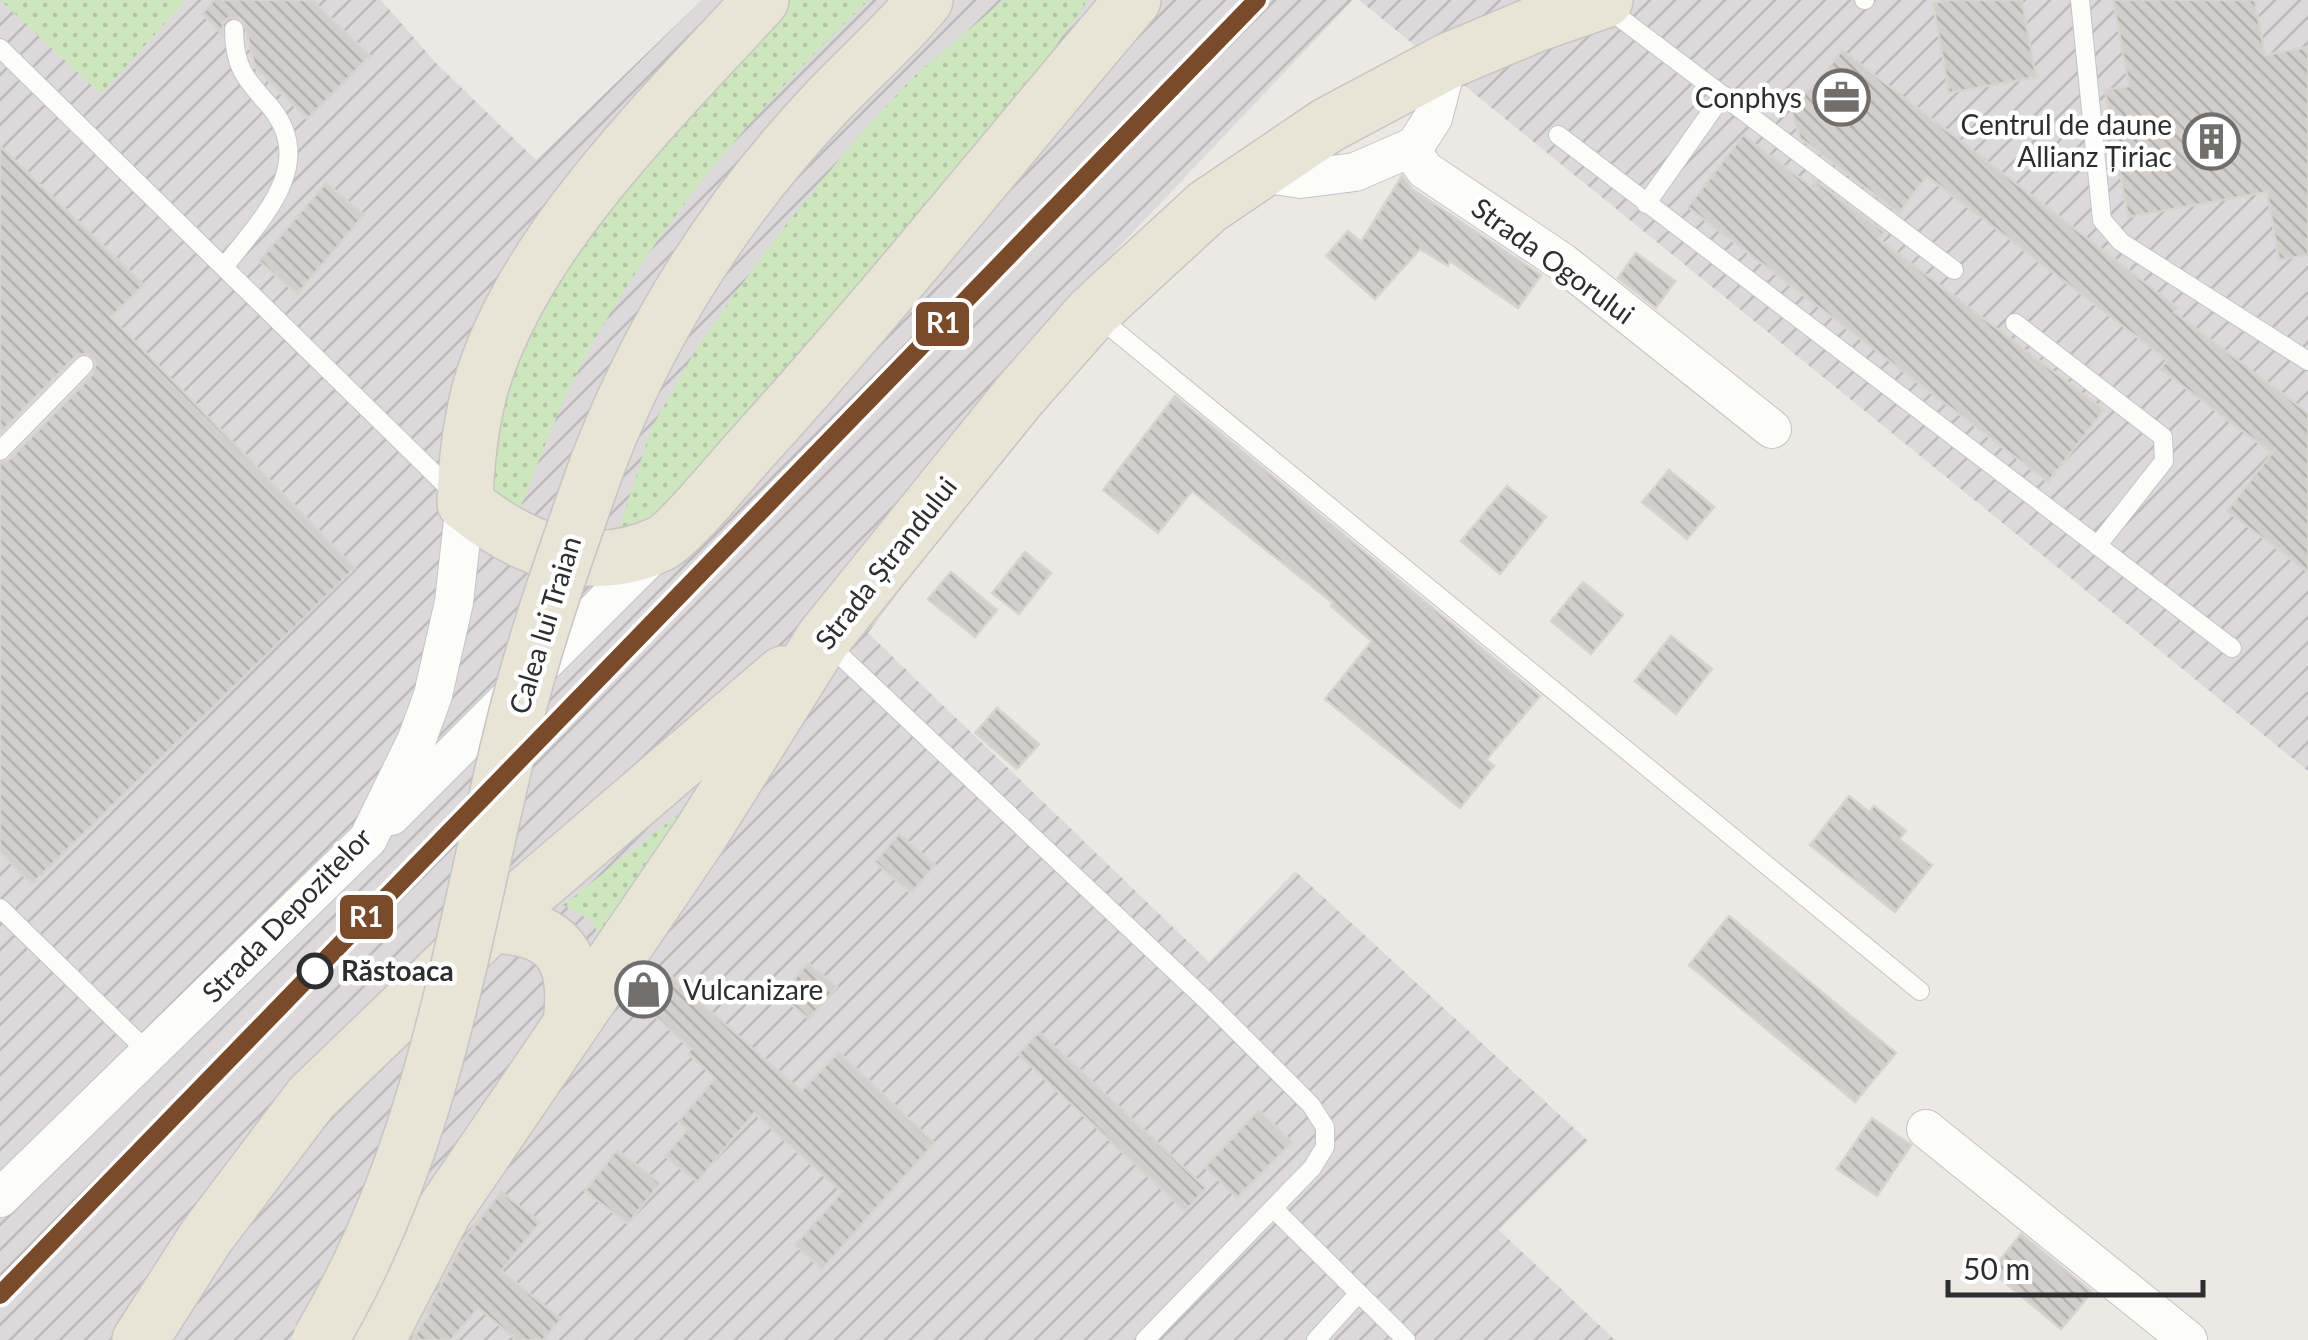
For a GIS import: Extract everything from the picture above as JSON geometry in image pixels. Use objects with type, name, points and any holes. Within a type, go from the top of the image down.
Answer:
[{"type":"main road","points":[[761,0],[598,182],[529,280],[499,336],[480,389],[466,452],[464,503],[511,537],[580,560],[614,558],[665,542],[819,374],[1133,0]]},
{"type":"main road","name":"Calea lui Traian","points":[[320,1340],[386,1210],[412,1142],[453,999],[520,702],[555,584],[625,394],[658,327],[704,253],[824,105],[909,20],[965,0]]},
{"type":"main road","name":"Strada Ștrandului","points":[[377,1340],[444,1211],[700,835],[823,639],[1019,396],[1093,312],[1208,207],[1328,124],[1448,61],[1602,1]]},
{"type":"main road","points":[[140,1340],[206,1237],[311,1098],[491,925],[823,639]]},
{"type":"main road","points":[[491,925],[521,926],[544,935],[558,948],[570,968],[575,992],[571,1024]]},
{"type":"street","points":[[1255,172],[1302,179],[1355,172],[1415,146],[1433,118],[1448,61]]},
{"type":"street","name":"Strada Ogorului","points":[[1415,146],[1415,156],[1425,170],[1562,262],[1772,428]]},
{"type":"street","name":"Strada Depozitelor","points":[[0,1198],[368,839],[399,780],[433,695],[454,602],[464,503]]},
{"type":"street","points":[[368,839],[665,542]]},
{"type":"street","points":[[1926,1128],[2188,1340]]},
{"type":"lane","points":[[2080,0],[2102,220],[2107,228],[2122,242],[2308,362]]},
{"type":"lane","points":[[1602,1],[1954,270]]},
{"type":"lane","points":[[224,267],[258,223],[289,169],[289,143],[279,116],[243,76],[234,52],[234,29]]},
{"type":"lane","points":[[0,48],[464,503]]},
{"type":"lane","points":[[1646,204],[1723,96]]},
{"type":"lane","points":[[1558,135],[2232,648]]},
{"type":"lane","points":[[1093,312],[1920,991]]},
{"type":"lane","points":[[2015,323],[2163,436],[2164,460],[2097,546]]},
{"type":"lane","points":[[0,450],[84,366]]},
{"type":"lane","points":[[823,639],[1208,1002],[1311,1104],[1325,1127],[1325,1147],[1312,1168],[1145,1340]]},
{"type":"lane","points":[[0,908],[149,1053]]},
{"type":"lane","points":[[1273,1208],[1406,1340]]},
{"type":"lane","points":[[1316,1340],[1358,1294]]},
{"type":"shaded area","points":[[0,0],[101,93],[186,0],[381,0],[434,61],[536,160],[702,0],[1353,0],[1114,252],[1132,308],[1036,410],[868,633],[1209,962],[1295,871],[1588,1141],[1499,1230],[1615,1340],[0,1340]]},
{"type":"shaded area","points":[[1359,0],[2308,0],[2308,771]]},
{"type":"green space","points":[[0,0],[186,0],[101,94]]},
{"type":"green space","points":[[787,0],[869,0],[750,124],[644,261],[584,359],[518,513],[488,497],[489,444],[513,355],[580,243]]},
{"type":"green space","points":[[1004,0],[1088,0],[986,144],[683,500],[617,536],[651,429],[726,306],[856,139],[912,78]]},
{"type":"green space","points":[[694,802],[603,945],[592,921],[563,905]]},
{"type":"building","points":[[214,0],[312,0],[370,56],[307,119],[255,67],[244,22],[228,18],[222,34],[202,14]]},
{"type":"building","points":[[2022,0],[2036,77],[1949,93],[1933,3]]},
{"type":"building","name":"Centrul de daune Allianz Țiriac","points":[[2113,0],[2255,0],[2265,55],[2308,47],[2308,255],[2279,260],[2267,192],[2128,217],[2105,90],[2129,86]]},
{"type":"building","points":[[1842,50],[2308,413],[2308,572],[2227,511],[2272,453],[2160,369],[2167,360],[1927,176],[1899,213],[1800,138],[1792,113],[1796,95],[1814,87]]},
{"type":"building","points":[[1743,135],[1817,191],[1813,179],[1884,232],[1879,239],[2104,410],[2048,482],[1688,207]]},
{"type":"building","points":[[0,146],[144,285],[111,317],[355,568],[32,884],[0,852],[0,463],[9,460],[93,374],[96,363],[88,353],[76,356],[0,433]]},
{"type":"building","points":[[1402,176],[1412,189],[1541,275],[1518,308],[1450,261],[1448,266],[1420,249],[1375,299],[1326,256],[1348,231],[1361,242]]},
{"type":"building","points":[[326,183],[364,215],[297,294],[259,261]]},
{"type":"building","points":[[1636,253],[1675,281],[1656,308],[1618,278]]},
{"type":"building","points":[[1175,396],[1540,696],[1486,760],[1494,766],[1460,808],[1325,699],[1372,641],[1331,606],[1333,603],[1192,491],[1158,533],[1103,490]]},
{"type":"building","points":[[1669,470],[1714,507],[1687,539],[1642,502]]},
{"type":"building","points":[[1507,486],[1546,517],[1500,574],[1461,541]]},
{"type":"building","points":[[1025,552],[1051,573],[1019,614],[992,593]]},
{"type":"building","points":[[951,572],[997,610],[975,637],[928,599]]},
{"type":"building","points":[[1583,582],[1623,615],[1591,654],[1551,621]]},
{"type":"building","points":[[1671,636],[1712,669],[1676,714],[1635,681]]},
{"type":"building","points":[[997,708],[1039,744],[1017,769],[975,733]]},
{"type":"building","points":[[1849,796],[1869,812],[1874,806],[1906,831],[1899,839],[1932,865],[1895,912],[1810,845]]},
{"type":"building","points":[[899,834],[935,865],[911,893],[875,862]]},
{"type":"building","points":[[1729,916],[1896,1053],[1855,1102],[1689,965]]},
{"type":"building","points":[[808,963],[837,987],[809,1019],[780,995]]},
{"type":"building","points":[[672,977],[801,1091],[839,1052],[934,1143],[822,1269],[795,1245],[842,1192],[754,1113],[697,1182],[665,1156],[688,1129],[678,1122],[715,1078],[688,1053],[691,1049],[645,1007]]},
{"type":"building","points":[[1039,1032],[1206,1188],[1185,1211],[1018,1054]]},
{"type":"building","points":[[1259,1110],[1292,1142],[1237,1198],[1205,1167]]},
{"type":"building","points":[[1872,1118],[1911,1145],[1877,1196],[1837,1169]]},
{"type":"building","points":[[617,1150],[660,1183],[628,1224],[585,1191]]},
{"type":"building","points":[[501,1192],[540,1222],[501,1271],[561,1319],[543,1340],[517,1340],[478,1308],[451,1340],[412,1340],[429,1314],[465,1238]]},
{"type":"building","points":[[2021,1234],[2092,1292],[2061,1329],[1991,1271]]},
{"type":"transit line","name":"R1","points":[[0,1295],[1257,0]]},
{"type":"place","name":"Conphys","points":[[1841,98]]},
{"type":"place","name":"Centrul de daune Allianz Țiriac","points":[[2211,141]]},
{"type":"place","name":"Răstoaca","points":[[315,971]]},
{"type":"place","name":"Vulcanizare","points":[[644,990]]}]
